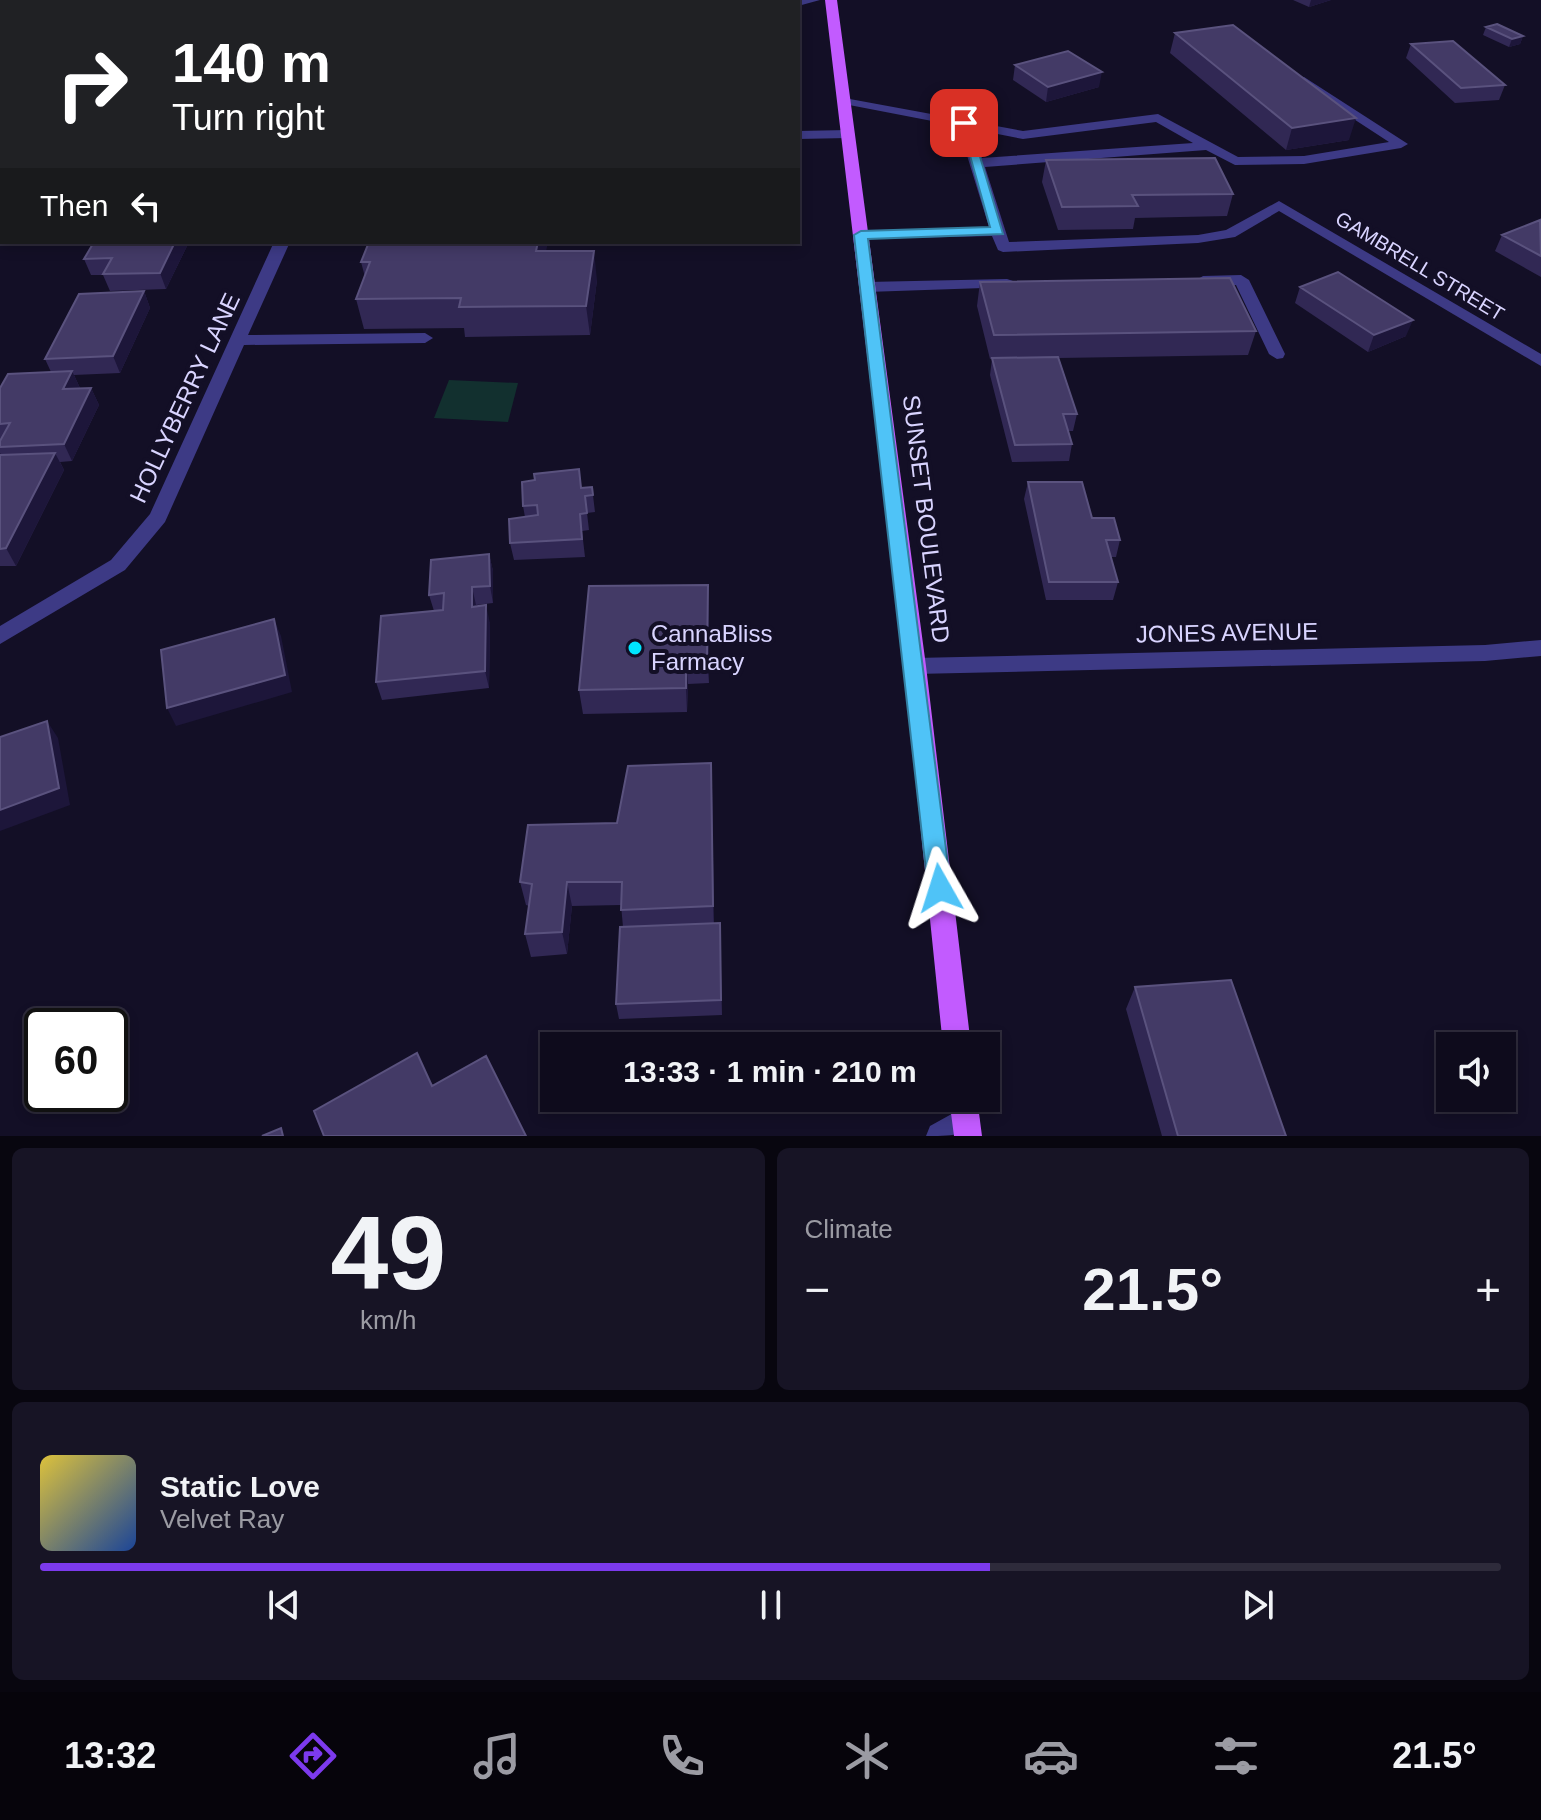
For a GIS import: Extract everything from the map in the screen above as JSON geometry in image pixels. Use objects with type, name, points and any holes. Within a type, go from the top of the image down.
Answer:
[{"type":"main road","name":"SUNSET BOULEVARD","points":[[831,0],[915,666],[955,1032]]},
{"type":"street","points":[[844,100],[1023,135],[1158,118],[1235,161],[1290,161],[1401,144],[1295,75]]},
{"type":"street","points":[[861,235],[998,231],[964,123]]},
{"type":"street","points":[[800,135],[848,134]]},
{"type":"street","points":[[977,163],[1207,146]]},
{"type":"street","name":"GAMBRELL STREET","points":[[998,231],[1003,247],[1198,239],[1230,234],[1279,205],[1541,361]]},
{"type":"street","name":"HOLLYBERRY LANE","points":[[0,636],[118,565],[158,517],[281,244]]},
{"type":"street","points":[[1178,281],[1241,280],[1277,354]]},
{"type":"street","points":[[867,287],[1019,284]]},
{"type":"street","points":[[238,340],[425,338]]},
{"type":"street","name":"JONES AVENUE","points":[[915,666],[1485,653],[1541,648]]},
{"type":"street","points":[[940,1136],[965,1118]]},
{"type":"green space","points":[[449,380],[518,383],[508,422],[434,418]]},
{"type":"building","points":[[1497,24],[1523,36],[1512,39],[1486,27]]},
{"type":"building","points":[[1233,25],[1356,118],[1292,128],[1175,33]]},
{"type":"building","points":[[1453,41],[1505,85],[1461,88],[1411,44]]},
{"type":"building","points":[[1068,51],[1102,72],[1048,87],[1015,65]]},
{"type":"building","points":[[1215,158],[1233,194],[1132,195],[1138,206],[1062,207],[1046,160]]},
{"type":"building","points":[[1540,220],[1541,256],[1502,235]]},
{"type":"building","points":[[93,244],[174,244],[160,273],[103,274],[112,258],[84,259]]},
{"type":"building","points":[[368,244],[538,244],[536,251],[594,251],[586,306],[459,307],[461,298],[356,299],[370,262],[361,262]]},
{"type":"building","points":[[1338,272],[1413,320],[1374,335],[1300,287]]},
{"type":"building","points":[[1230,278],[1256,331],[994,335],[980,282]]},
{"type":"building","points":[[144,291],[113,356],[45,359],[79,294]]},
{"type":"building","points":[[1058,357],[1077,414],[1063,414],[1072,444],[1015,445],[992,358]]},
{"type":"building","points":[[72,371],[63,389],[91,388],[64,444],[0,447],[10,423],[0,424],[0,388],[8,374]]},
{"type":"building","points":[[55,453],[6,548],[0,549],[0,455]]},
{"type":"building","points":[[579,469],[581,488],[592,487],[593,495],[585,496],[587,513],[580,514],[582,539],[510,543],[509,519],[538,515],[537,505],[523,506],[522,482],[535,480],[534,474]]},
{"type":"building","points":[[1028,482],[1082,482],[1092,518],[1114,518],[1120,540],[1106,540],[1118,582],[1049,582]]},
{"type":"building","points":[[489,554],[490,586],[472,587],[472,607],[486,605],[485,671],[376,682],[381,616],[443,610],[444,593],[429,595],[431,560]]},
{"type":"building","points":[[708,585],[707,659],[686,659],[686,688],[579,690],[589,586]]},
{"type":"building","points":[[274,619],[285,675],[167,708],[161,650]]},
{"type":"building","points":[[47,721],[59,788],[0,810],[0,737]]},
{"type":"building","points":[[711,763],[713,906],[621,910],[622,882],[567,882],[562,932],[525,934],[532,884],[520,882],[528,825],[617,823],[628,766]]},
{"type":"building","points":[[720,923],[721,1000],[616,1004],[620,927]]},
{"type":"building","points":[[1231,980],[1286,1136],[1178,1136],[1135,987]]},
{"type":"building","points":[[417,1053],[432,1086],[486,1056],[526,1136],[324,1136],[314,1111]]},
{"type":"building","points":[[281,1128],[283,1136],[262,1136]]},
{"type":"place","name":"CannaBliss Farmacy","points":[[635,648]]},
{"type":"route","points":[[940,888],[861,235],[998,231],[964,123]]}]
